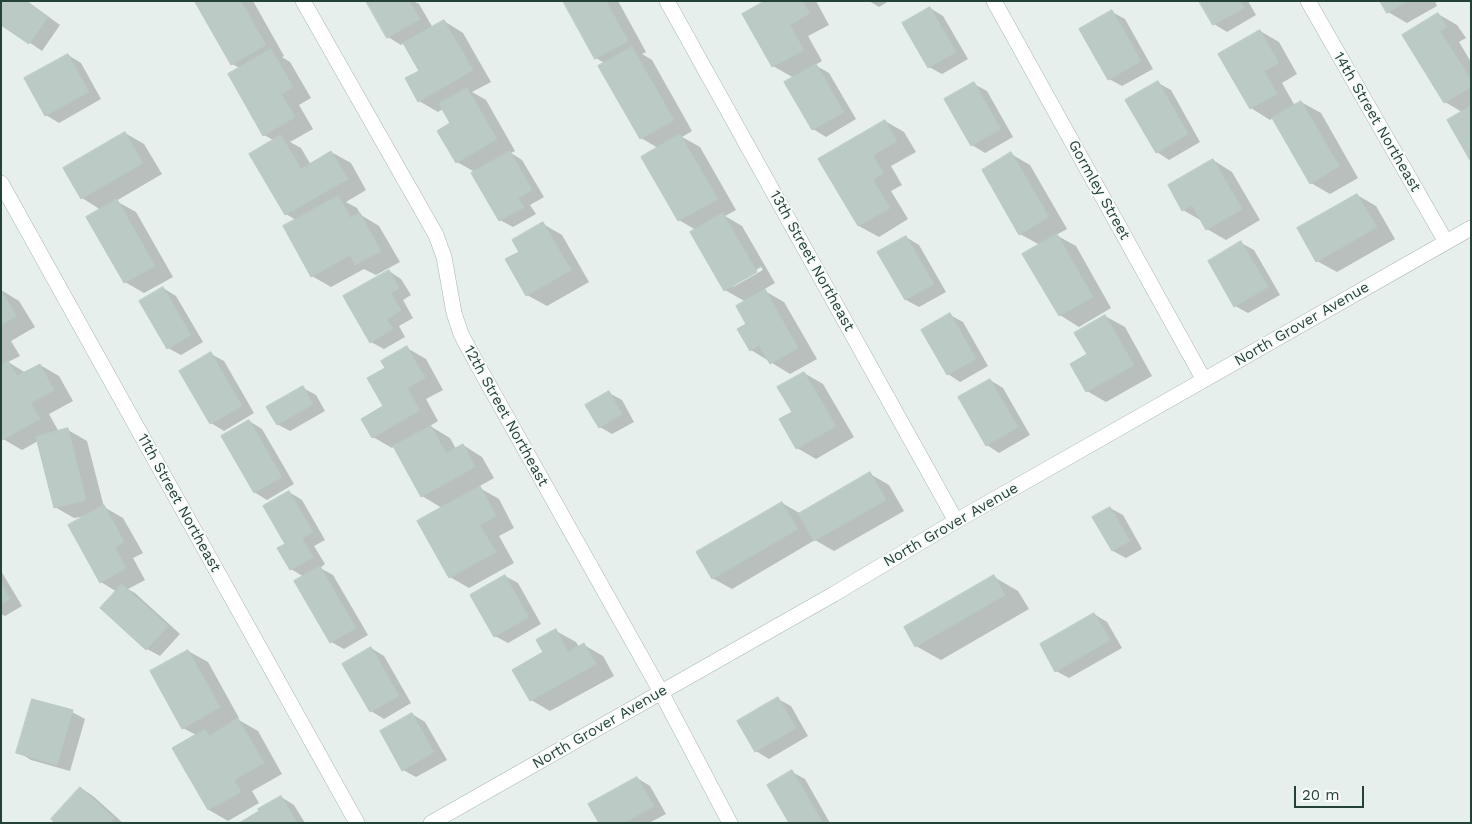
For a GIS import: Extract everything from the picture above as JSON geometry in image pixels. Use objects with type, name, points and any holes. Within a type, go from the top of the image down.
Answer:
[{"type":"street","name":"12th Street Northeast","points":[[303,1],[436,235],[444,257],[454,313],[461,334],[661,692],[730,823]]},
{"type":"street","name":"13th Street Northeast","points":[[667,1],[956,521]]},
{"type":"street","name":"Gormley Street","points":[[994,1],[1204,380]]},
{"type":"street","name":"14th Street Northeast","points":[[1308,1],[1446,242]]},
{"type":"street","name":"11th Street Northeast","points":[[1,183],[357,823]]},
{"type":"street","name":"North Grover Avenue","points":[[432,823],[834,594],[956,521],[1471,228]]},
{"type":"building","points":[[1,1],[26,1],[48,17],[29,44],[1,25]]},
{"type":"building","points":[[196,1],[241,1],[266,45],[231,65]]},
{"type":"building","points":[[366,1],[409,1],[420,19],[387,38]]},
{"type":"building","points":[[563,1],[606,1],[628,41],[595,59]]},
{"type":"building","points":[[765,1],[803,1],[810,13],[790,25],[804,50],[772,67],[742,14]]},
{"type":"building","points":[[1199,1],[1240,1],[1244,8],[1213,25]]},
{"type":"building","points":[[1380,1],[1408,1],[1387,13]]},
{"type":"building","points":[[930,7],[956,52],[928,68],[902,23]]},
{"type":"building","points":[[1112,10],[1141,61],[1108,80],[1079,29]]},
{"type":"building","points":[[1438,13],[1447,27],[1440,31],[1471,80],[1471,87],[1444,103],[1402,35]]},
{"type":"building","points":[[444,20],[473,70],[418,102],[405,78],[419,71],[403,43]]},
{"type":"building","points":[[1260,30],[1279,63],[1264,71],[1277,94],[1250,109],[1218,54]]},
{"type":"building","points":[[632,47],[674,120],[640,139],[598,66]]},
{"type":"building","points":[[271,49],[293,87],[281,94],[295,117],[263,136],[228,74]]},
{"type":"building","points":[[68,54],[89,92],[45,116],[24,78]]},
{"type":"building","points":[[816,64],[844,112],[812,130],[784,82]]},
{"type":"building","points":[[1158,81],[1188,134],[1156,153],[1125,100]]},
{"type":"building","points":[[974,82],[1001,129],[971,146],[944,99]]},
{"type":"building","points":[[467,88],[497,139],[456,163],[437,131],[450,123],[439,104]]},
{"type":"building","points":[[1301,101],[1339,166],[1310,184],[1272,118]]},
{"type":"building","points":[[1471,106],[1471,162],[1447,120]]},
{"type":"building","points":[[885,120],[897,141],[873,155],[883,173],[873,180],[890,208],[858,226],[818,159]]},
{"type":"building","points":[[125,132],[143,163],[81,199],[63,168]]},
{"type":"building","points":[[680,134],[718,199],[678,221],[641,157]]},
{"type":"building","points":[[281,135],[301,169],[331,151],[348,179],[285,215],[249,154]]},
{"type":"building","points":[[510,151],[532,190],[518,198],[524,207],[499,221],[471,173]]},
{"type":"building","points":[[1011,152],[1049,217],[1019,235],[982,170]]},
{"type":"building","points":[[1213,159],[1242,209],[1206,230],[1192,205],[1182,211],[1168,185]]},
{"type":"building","points":[[1357,194],[1377,227],[1316,262],[1297,228]]},
{"type":"building","points":[[338,196],[351,218],[360,213],[381,251],[355,265],[350,255],[311,277],[283,226]]},
{"type":"building","points":[[117,199],[155,266],[124,283],[86,217]]},
{"type":"building","points":[[723,213],[757,272],[724,291],[690,232]]},
{"type":"building","points":[[543,222],[571,270],[526,296],[505,259],[519,252],[512,240]]},
{"type":"building","points":[[1057,234],[1093,297],[1059,316],[1022,254]]},
{"type":"building","points":[[906,236],[934,284],[905,300],[877,252]]},
{"type":"building","points":[[1241,241],[1268,287],[1234,307],[1208,261]]},
{"type":"building","points":[[389,270],[399,288],[391,293],[401,310],[387,319],[393,329],[370,343],[343,296]]},
{"type":"building","points":[[163,287],[191,335],[167,349],[139,301]]},
{"type":"building","points":[[765,289],[798,348],[770,364],[759,345],[750,351],[737,329],[746,324],[736,306]]},
{"type":"building","points":[[1,290],[16,316],[1,325]]},
{"type":"building","points":[[950,313],[976,359],[947,375],[921,330]]},
{"type":"building","points":[[1105,315],[1134,365],[1086,392],[1070,364],[1087,354],[1074,333]]},
{"type":"building","points":[[407,346],[425,378],[407,388],[420,410],[372,438],[361,419],[383,406],[367,378],[385,368],[381,361]]},
{"type":"building","points":[[211,352],[242,406],[210,424],[179,371]]},
{"type":"building","points":[[8,361],[17,376],[40,364],[54,390],[31,403],[40,419],[2,440],[1,365]]},
{"type":"building","points":[[804,372],[836,426],[796,449],[779,419],[792,412],[777,387]]},
{"type":"building","points":[[990,379],[1018,427],[986,446],[958,397]]},
{"type":"building","points":[[303,386],[313,404],[277,425],[266,407]]},
{"type":"building","points":[[609,391],[622,414],[599,428],[585,405]]},
{"type":"building","points":[[249,420],[282,477],[254,493],[221,436]]},
{"type":"building","points":[[431,426],[446,453],[463,444],[475,467],[421,497],[393,446]]},
{"type":"building","points":[[68,428],[86,500],[54,508],[36,437]]},
{"type":"building","points":[[870,472],[886,500],[814,541],[798,514]]},
{"type":"building","points":[[480,486],[496,516],[480,525],[496,552],[449,578],[417,521]]},
{"type":"building","points":[[289,491],[313,532],[302,538],[313,557],[290,570],[277,548],[285,544],[263,506]]},
{"type":"building","points":[[782,502],[798,529],[712,579],[696,552]]},
{"type":"building","points":[[104,505],[124,542],[115,547],[126,568],[100,583],[68,525]]},
{"type":"building","points":[[1110,507],[1130,541],[1112,551],[1092,517]]},
{"type":"building","points":[[320,566],[356,628],[330,643],[294,581]]},
{"type":"building","points":[[505,575],[529,617],[494,637],[470,595]]},
{"type":"building","points":[[994,575],[1005,595],[915,647],[904,627]]},
{"type":"building","points":[[1,583],[10,599],[1,604]]},
{"type":"building","points":[[122,584],[168,626],[146,650],[100,608]]},
{"type":"building","points":[[1094,613],[1110,640],[1055,672],[1040,644]]},
{"type":"building","points":[[556,629],[568,652],[584,643],[596,664],[530,701],[512,670],[543,652],[536,640]]},
{"type":"building","points":[[371,647],[399,696],[370,712],[342,664]]},
{"type":"building","points":[[188,650],[220,707],[182,729],[150,671]]},
{"type":"building","points":[[778,697],[796,728],[755,752],[737,721]]},
{"type":"building","points":[[32,699],[73,710],[57,765],[16,753]]},
{"type":"building","points":[[412,713],[434,752],[402,771],[380,731]]},
{"type":"building","points":[[238,718],[264,763],[234,780],[241,792],[208,810],[172,748],[205,729],[209,736]]},
{"type":"building","points":[[792,770],[823,823],[789,823],[767,785]]},
{"type":"building","points":[[637,777],[654,806],[624,823],[599,823],[588,804]]},
{"type":"building","points":[[80,787],[114,818],[110,823],[55,823],[51,819]]},
{"type":"building","points":[[281,796],[297,823],[239,823],[259,811],[258,809]]}]
